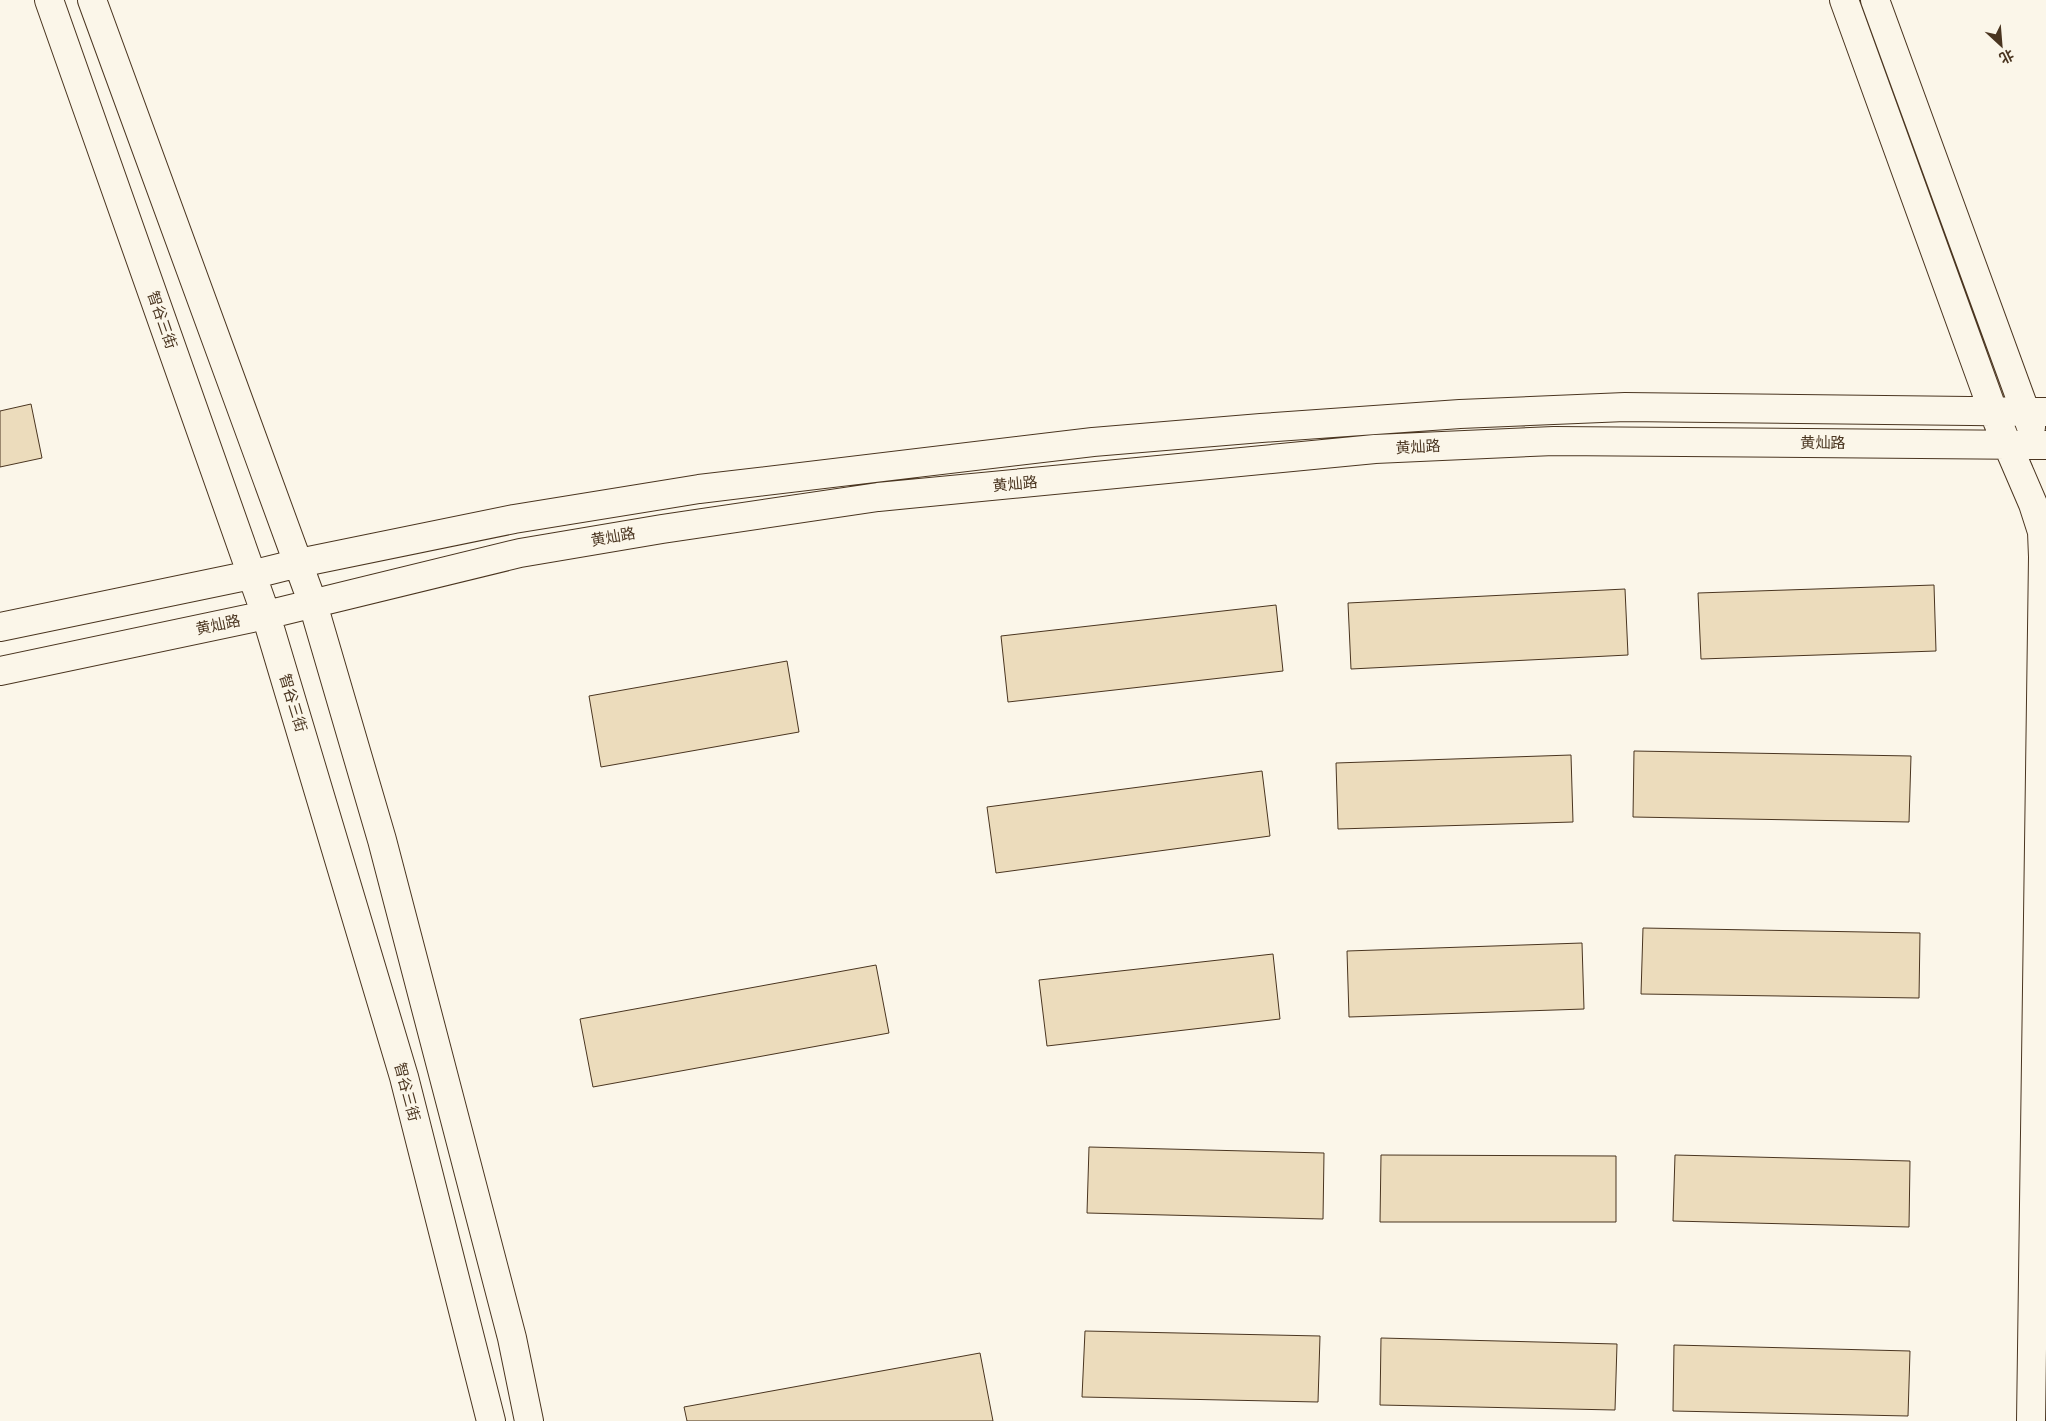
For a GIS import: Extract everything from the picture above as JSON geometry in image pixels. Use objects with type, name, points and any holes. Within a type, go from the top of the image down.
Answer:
[{"type":"street","name":"智谷三街","points":[[49,0],[266,615],[404,1077],[491,1421]]},
{"type":"street","points":[[92,0],[313,604],[382,840],[512,1338],[529,1421]]},
{"type":"street","points":[[1844,0],[1993,411],[2033,504],[2042,532],[2044,557],[2031,1421]]},
{"type":"street","points":[[1875,0],[2036,411],[2044,451]]},
{"type":"street","name":"黄灿路","points":[[0,627],[299,563],[514,520],[699,489],[1093,442],[1422,417],[1626,407],[2036,411]]},
{"type":"street","name":"黄灿路","points":[[0,671],[266,615],[520,553],[662,529],[868,498],[1375,449],[1554,441],[2007,444],[2044,451]]},
{"type":"building","points":[[31,404],[42,458],[0,467],[0,411]]},
{"type":"building","points":[[1934,585],[1936,651],[1701,659],[1698,593]]},
{"type":"building","points":[[1625,589],[1628,655],[1351,669],[1348,603]]},
{"type":"building","points":[[1276,605],[1283,671],[1008,702],[1001,636]]},
{"type":"building","points":[[787,661],[799,732],[601,767],[589,696]]},
{"type":"building","points":[[1634,751],[1911,756],[1909,822],[1633,817]]},
{"type":"building","points":[[1571,755],[1573,822],[1338,829],[1336,763]]},
{"type":"building","points":[[1262,771],[1270,836],[996,873],[987,807]]},
{"type":"building","points":[[1643,928],[1920,933],[1919,998],[1641,994]]},
{"type":"building","points":[[1582,943],[1584,1009],[1349,1017],[1347,951]]},
{"type":"building","points":[[1273,954],[1280,1019],[1047,1046],[1039,980]]},
{"type":"building","points":[[876,965],[889,1033],[593,1087],[580,1019]]},
{"type":"building","points":[[1089,1147],[1324,1153],[1323,1219],[1087,1213]]},
{"type":"building","points":[[1381,1155],[1616,1156],[1616,1222],[1380,1222]]},
{"type":"building","points":[[1675,1155],[1910,1161],[1909,1227],[1673,1221]]},
{"type":"building","points":[[1085,1331],[1320,1336],[1318,1402],[1082,1397]]},
{"type":"building","points":[[1381,1338],[1617,1344],[1615,1410],[1380,1405]]},
{"type":"building","points":[[1674,1345],[1910,1351],[1908,1416],[1673,1411]]},
{"type":"building","points":[[980,1353],[993,1421],[687,1421],[684,1407]]}]
